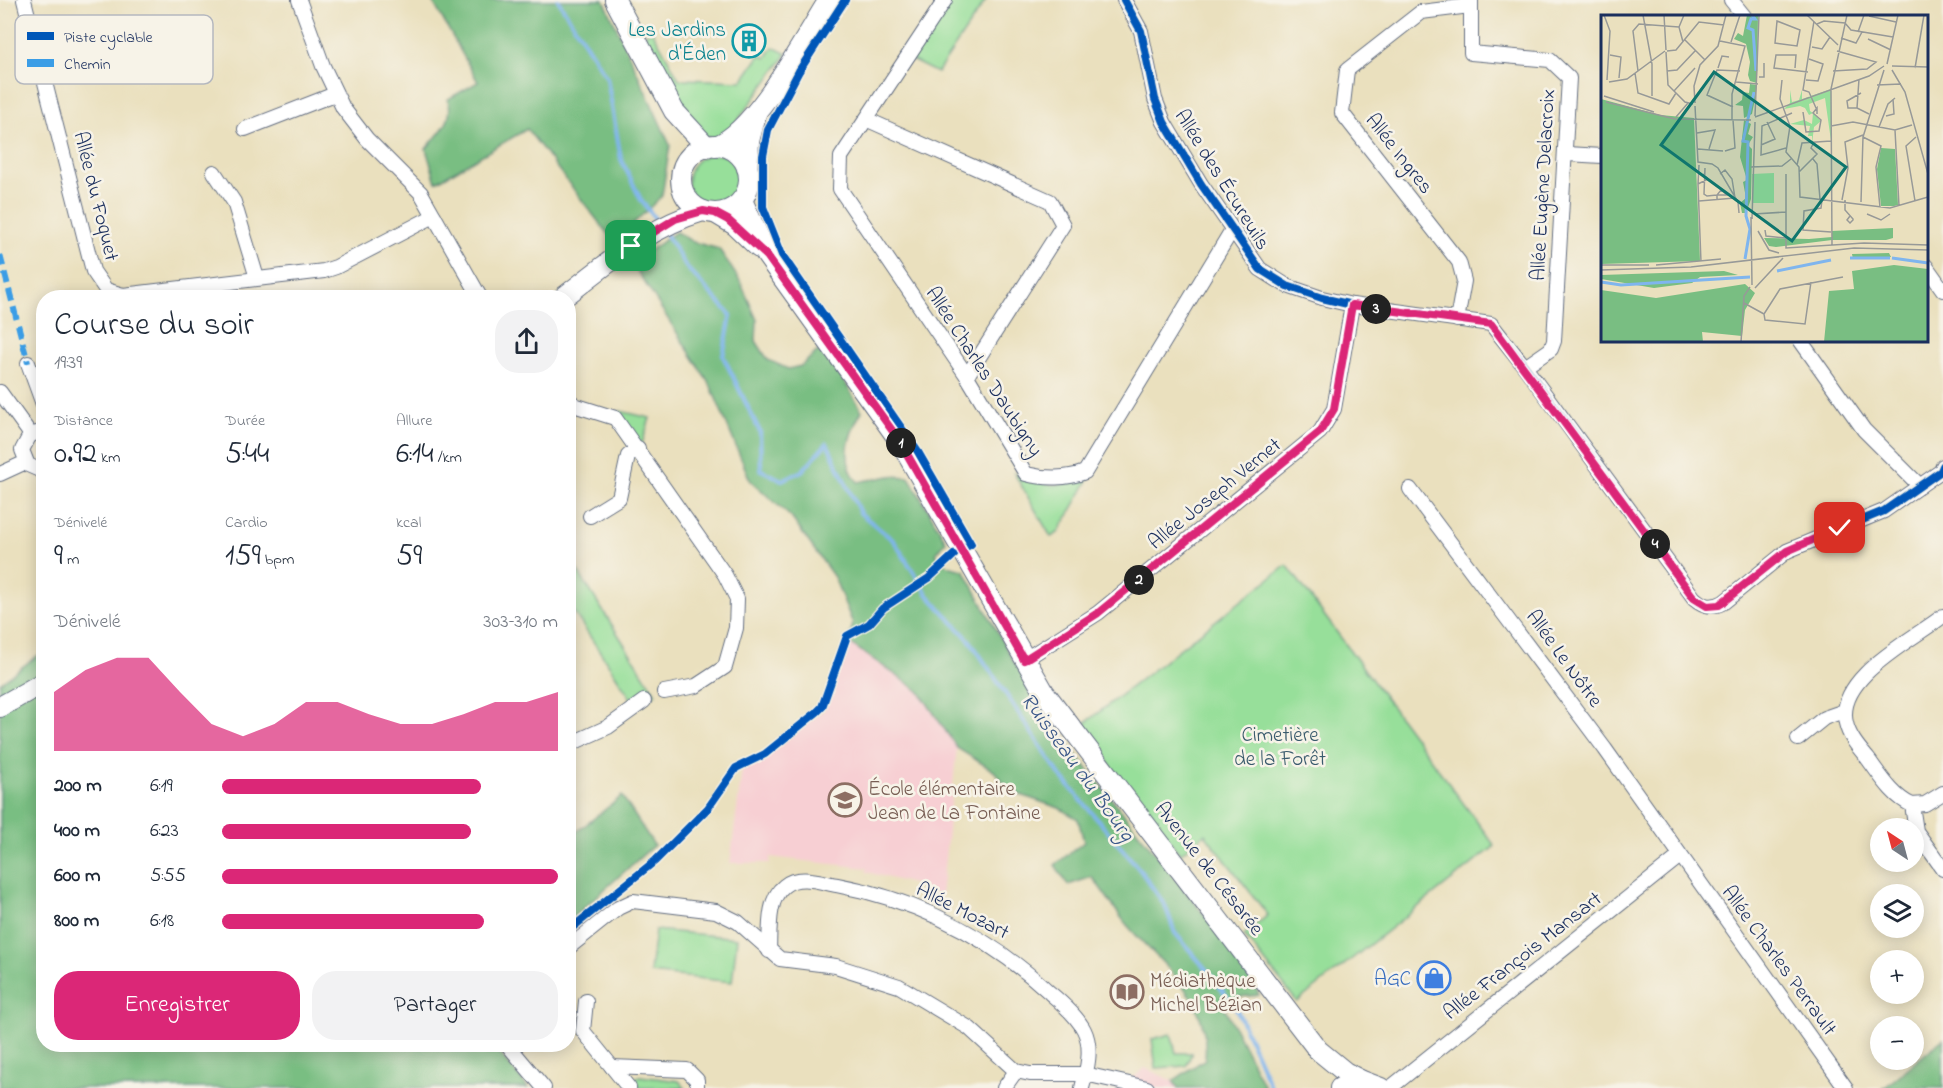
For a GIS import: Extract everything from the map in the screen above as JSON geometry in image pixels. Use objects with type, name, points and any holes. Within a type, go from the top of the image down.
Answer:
[{"type":"street","name":"Allée du Foquet","points":[[24,0],[28,15]]},
{"type":"street","points":[[299,0],[335,94],[367,139],[422,194],[476,290]]},
{"type":"street","points":[[573,290],[668,216],[682,186],[685,164],[674,111],[615,0]]},
{"type":"street","points":[[685,164],[690,156],[729,140],[756,114],[829,0]]},
{"type":"street","name":"Allée Charles Daubigny","points":[[945,0],[841,158],[840,189],[967,376],[1026,474],[1042,478],[1069,477],[1085,472],[1232,230]]},
{"type":"street","name":"Allée des Écureuils","points":[[1125,0],[1141,31],[1155,99],[1162,116],[1254,263],[1272,278],[1296,290],[1352,305],[1491,324],[1526,368],[1694,598],[1707,606],[1724,602],[1787,551],[1884,511],[1942,471]]},
{"type":"street","points":[[1731,0],[1743,15]]},
{"type":"street","name":"Allée Eugène Delacroix","points":[[1470,3],[1471,54],[1550,60],[1569,78],[1567,154],[1554,341],[1551,349],[1526,368]]},
{"type":"street","name":"Allée Ingres","points":[[1457,320],[1464,281],[1459,262],[1342,113],[1347,70],[1421,12],[1470,3]]},
{"type":"street","name":"Allée du Foquet","points":[[48,84],[93,271],[101,286],[108,290]]},
{"type":"street","points":[[245,129],[335,94]]},
{"type":"street","points":[[674,111],[711,146],[735,152],[747,168]]},
{"type":"street","points":[[668,216],[725,211],[742,200],[747,190],[749,141],[756,114]]},
{"type":"street","points":[[868,120],[1050,201],[1063,225],[967,376]]},
{"type":"street","points":[[1567,154],[1601,156]]},
{"type":"street","points":[[214,172],[234,201],[257,278]]},
{"type":"street","points":[[682,186],[689,201],[735,225],[767,256]]},
{"type":"street","points":[[742,200],[767,256]]},
{"type":"street","name":"Allée du Foquet","points":[[162,290],[336,267],[434,216]]},
{"type":"street","name":"Avenue de Césarée","points":[[767,256],[899,440],[1024,660],[1062,718],[1318,1050],[1345,1072],[1381,1088]]},
{"type":"street","points":[[1928,269],[1943,290]]},
{"type":"street","name":"Allée Joseph Vernet","points":[[1024,660],[1098,613],[1320,432],[1334,409],[1352,305]]},
{"type":"street","points":[[1801,342],[1857,422],[1920,486]]},
{"type":"street","points":[[28,363],[36,385]]},
{"type":"street","points":[[0,392],[36,432]]},
{"type":"street","points":[[576,405],[615,418],[725,575],[737,599],[736,628],[725,666],[696,686],[664,692]]},
{"type":"street","points":[[36,434],[22,450],[26,462],[36,470]]},
{"type":"street","points":[[590,516],[619,498],[628,456],[638,448]]},
{"type":"street","points":[[0,474],[26,462]]},
{"type":"street","name":"Allée Le Nôtre","points":[[1410,489],[1515,625],[1680,856]]},
{"type":"street","points":[[1943,616],[1859,677],[1844,711],[1847,726],[1855,742],[1894,792],[1912,805],[1925,804],[1943,794]]},
{"type":"street","points":[[0,707],[36,687]]},
{"type":"street","points":[[576,741],[608,727],[644,701]]},
{"type":"street","points":[[1798,739],[1824,718],[1844,711]]},
{"type":"street","points":[[1912,805],[1916,831],[1943,869]]},
{"type":"street","name":"Allée François Mansart","points":[[1390,1088],[1680,856]]},
{"type":"street","name":"Allée Charles Perrault","points":[[1680,856],[1846,1088]]},
{"type":"street","name":"Allée Mozart","points":[[775,955],[775,897],[783,886],[795,881],[811,880],[843,886],[925,910],[992,946],[1026,971],[1057,999],[1084,1030],[1088,1047],[1084,1081]]},
{"type":"street","points":[[576,942],[618,908],[633,901],[705,908],[724,914],[775,955],[836,966],[899,986],[969,1028],[1016,1071],[1147,1088]]},
{"type":"street","points":[[586,1001],[583,1031],[629,1088]]},
{"type":"street","name":"Avenue de Césarée","points":[[1318,1050],[1331,1088]]},
{"type":"street","points":[[514,1052],[544,1088]]},
{"type":"street","points":[[612,1066],[687,1070],[698,1080],[697,1088]]},
{"type":"street","points":[[1004,1088],[1016,1071]]},
{"type":"street","points":[[1340,1088],[1360,1080]]},
{"type":"shaded area","name":"École élémentaire Jean de La Fontaine","points":[[848,642],[960,719],[941,897],[917,885],[866,872],[867,868],[770,857],[770,863],[730,863],[742,769],[761,760],[824,710]]},
{"type":"shaded area","points":[[1145,1068],[1173,1081],[1178,1088],[1120,1088]]},
{"type":"green space","points":[[432,0],[604,0],[670,145],[662,196],[614,242],[527,129],[436,182],[426,149],[448,120],[450,107],[448,99],[478,82]]},
{"type":"green space","points":[[945,0],[986,0],[937,73],[907,58]]},
{"type":"green space","points":[[652,30],[679,79],[742,81],[760,55],[766,58],[773,47],[787,54],[733,127],[718,139],[705,137],[680,109],[640,38]]},
{"type":"green space","points":[[715,154],[725,156],[734,162],[740,171],[742,181],[740,191],[734,200],[725,206],[715,208],[705,206],[696,200],[690,191],[688,181],[690,171],[696,162],[705,156]]},
{"type":"green space","points":[[676,232],[693,242],[719,249],[740,281],[757,320],[756,341],[768,360],[788,369],[801,366],[818,351],[831,359],[862,411],[853,428],[848,447],[852,474],[858,482],[890,476],[909,477],[946,541],[936,554],[938,558],[948,565],[964,570],[1015,664],[1067,743],[1250,972],[1259,995],[1220,999],[1265,1088],[1178,1088],[1173,1081],[1205,1059],[1205,1037],[1201,1018],[1182,985],[1127,925],[1092,877],[1068,885],[1055,865],[1084,842],[1078,819],[1059,808],[1012,792],[994,771],[957,748],[919,691],[848,642],[853,624],[834,577],[791,517],[750,480],[710,384],[632,263]]},
{"type":"green space","points":[[620,411],[650,418],[640,450],[615,418]]},
{"type":"green space","points":[[1014,473],[1051,485],[1089,479],[1058,533],[1051,537]]},
{"type":"green space","name":"Cimetière de la Forêt","points":[[1287,565],[1495,846],[1297,1002],[1244,935],[1268,915],[1205,834],[1180,854],[1080,727]]},
{"type":"green space","points":[[576,569],[656,694],[636,706],[576,616]]},
{"type":"green space","points":[[36,657],[36,1052],[499,1052],[528,1088],[0,1088],[0,683]]},
{"type":"green space","points":[[622,796],[654,845],[576,915],[576,832]]},
{"type":"green space","points":[[655,930],[737,938],[732,982],[650,973]]},
{"type":"green space","points":[[1171,1034],[1176,1053],[1192,1053],[1186,1066],[1156,1068],[1152,1039]]},
{"type":"green space","points":[[1943,1039],[1943,1088],[1884,1088],[1906,1070],[1924,1070],[1924,1055]]},
{"type":"green space","points":[[640,1076],[679,1081],[685,1088],[640,1088],[633,1079]]},
{"type":"waterway","name":"Ruisseau du Bourg","points":[[558,0],[607,78],[621,159],[641,200],[659,224]]},
{"type":"waterway","name":"Ruisseau du Bourg","points":[[665,232],[686,267],[731,315],[723,356],[760,432],[761,470],[782,480],[802,471],[827,443],[860,513],[894,541],[928,595],[971,642],[1060,775],[1140,870],[1165,905],[1175,933],[1237,1010],[1271,1088]]},
{"type":"marked path","points":[[0,255],[28,363]]},
{"type":"cycle path","points":[[576,925],[655,861],[708,808],[736,768],[765,754],[822,707],[847,636],[869,624],[883,608],[929,578],[956,553],[971,544],[918,452],[782,255],[763,207],[763,156],[768,130],[799,71],[845,0]]},
{"type":"cycle path","points":[[1124,0],[1141,31],[1155,99],[1164,122],[1201,184],[1260,269],[1287,286],[1322,298],[1352,305],[1491,324],[1694,598],[1701,603],[1712,606],[1724,602],[1787,551],[1884,511],[1941,471],[1943,466]]},
{"type":"place","name":"Les Jardins d'Éden","points":[[749,41]]},
{"type":"place","name":"École élémentaire Jean de La Fontaine","points":[[845,800]]},
{"type":"place","name":"AGC","points":[[1434,978]]},
{"type":"place","name":"Médiathèque Michel Bézian","points":[[1127,992]]},
{"type":"route","points":[[631,246],[675,219],[703,211],[715,213],[728,220],[767,256],[899,440],[1024,660],[1098,613],[1305,447],[1320,432],[1334,409],[1352,305],[1491,324],[1526,368],[1694,598],[1702,604],[1719,605],[1787,551],[1840,528]]}]
